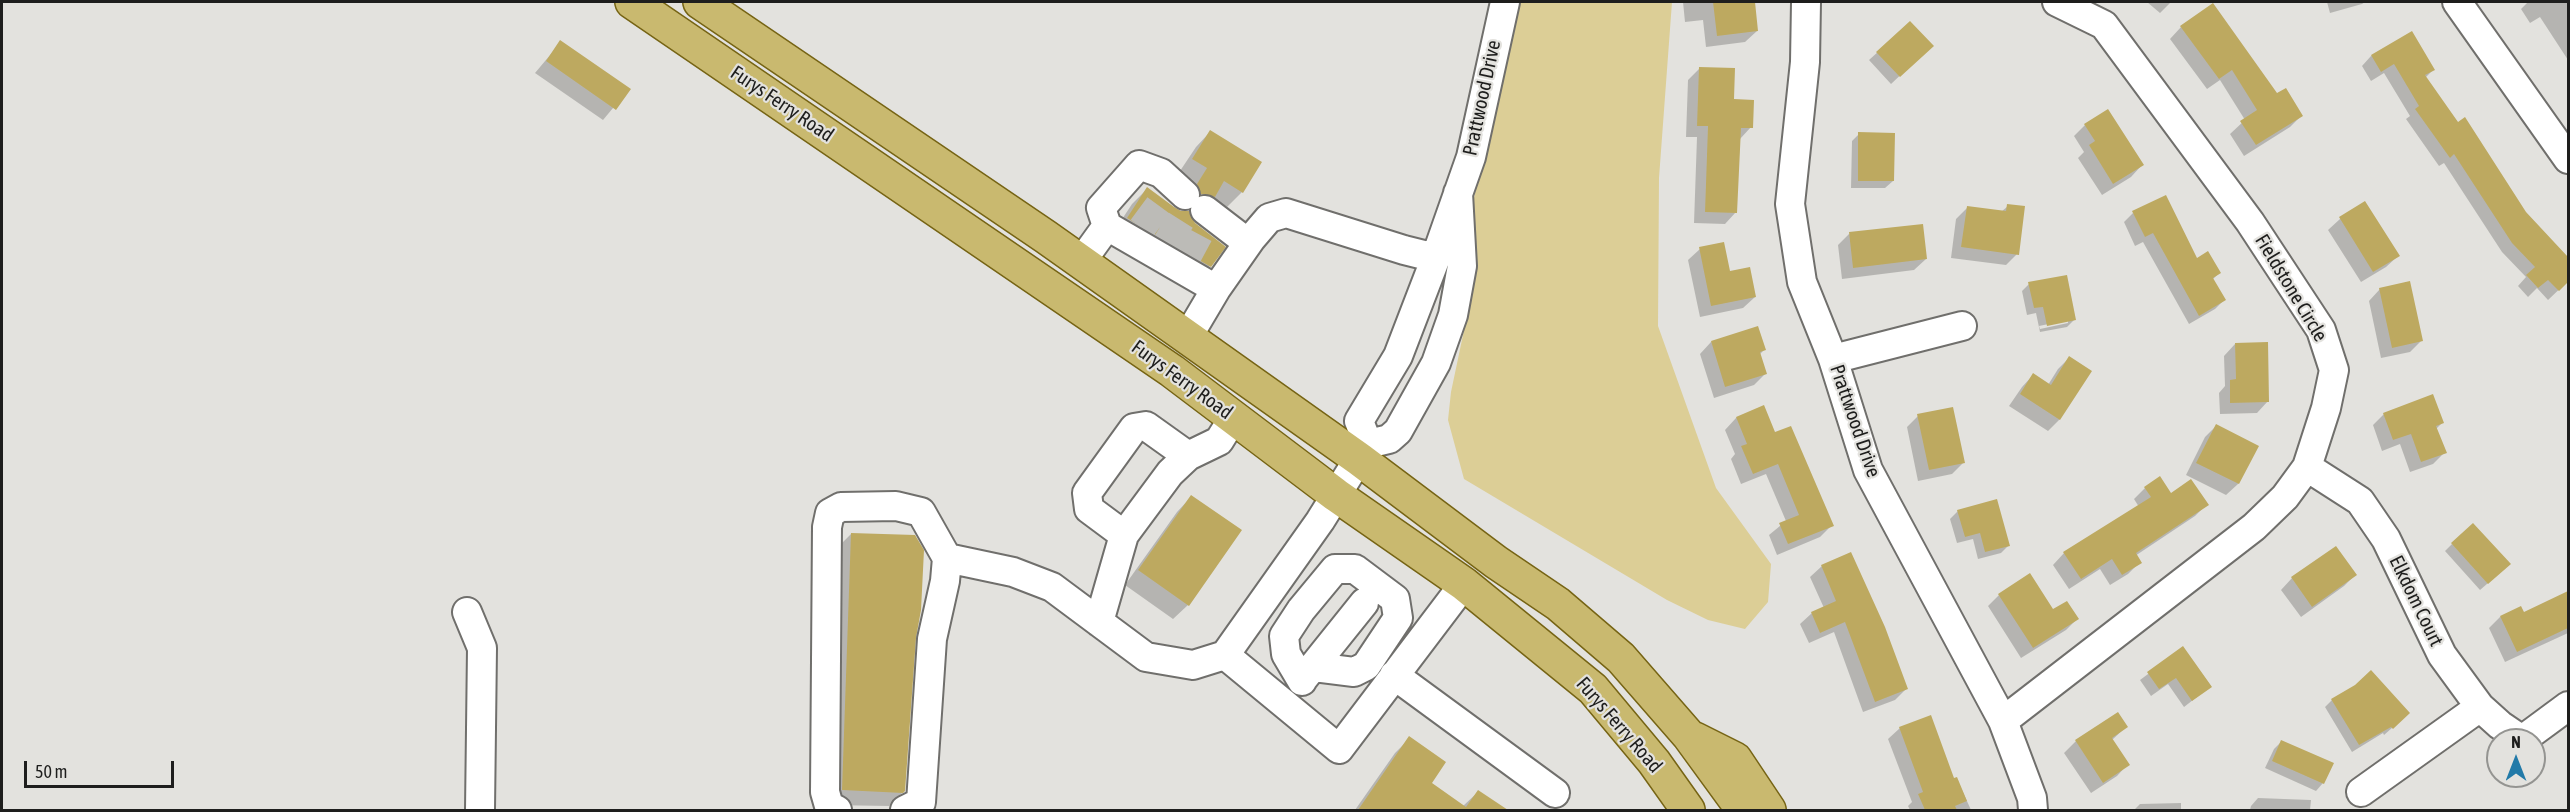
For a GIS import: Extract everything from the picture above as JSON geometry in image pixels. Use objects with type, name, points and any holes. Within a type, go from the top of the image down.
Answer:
[{"type":"main road","name":"Furys Ferry Road","points":[[632,2],[1162,364],[1336,495],[1464,584],[1593,689],[1654,762],[1688,810]]},
{"type":"main road","name":"Furys Ferry Road","points":[[700,2],[1081,262],[1187,339],[1364,452],[1496,562],[1558,604],[1621,658],[1689,736],[1743,810]]},
{"type":"main road","points":[[1689,736],[1735,759],[1769,810]]},
{"type":"main road","points":[[1654,762],[1677,810]]},
{"type":"street","name":"Prattwood Drive","points":[[1458,193],[1462,266],[1453,315],[1436,363],[1398,431],[1389,440],[1364,452],[1359,421],[1398,357],[1436,258],[1470,157],[1504,2]]},
{"type":"street","name":"Prattwood Drive","points":[[1806,2],[1804,62],[1790,204],[1802,282],[1833,359],[1868,470],[2003,721],[2032,798],[2032,810]]},
{"type":"street","name":"Fieldstone Circle","points":[[2003,721],[2254,527],[2285,497],[2307,467],[2326,408],[2334,370],[2321,330],[2250,222],[2104,25],[2057,2]]},
{"type":"street","points":[[2457,2],[2568,159]]},
{"type":"street","points":[[1107,226],[1101,208],[1139,165],[1161,173],[1190,206],[1248,243]]},
{"type":"street","points":[[1187,339],[1216,290],[1248,243],[1269,218],[1287,213],[1436,258]]},
{"type":"street","points":[[1081,262],[1107,226]]},
{"type":"street","points":[[1107,226],[1137,235],[1172,257],[1216,290]]},
{"type":"street","points":[[1833,359],[1962,326]]},
{"type":"street","points":[[1099,622],[1124,534],[1170,473],[1188,456],[1219,441],[1234,417]]},
{"type":"street","points":[[1124,534],[1089,508],[1087,493],[1134,429],[1146,426],[1188,456]]},
{"type":"street","points":[[947,558],[1013,572],[1052,586],[1146,657],[1194,665],[1225,655],[1364,452]]},
{"type":"street","name":"Elkdom Court","points":[[2307,467],[2360,501],[2386,539],[2442,655],[2480,707],[2506,728]]},
{"type":"street","points":[[837,810],[829,806],[825,792],[827,527],[830,513],[841,507],[885,506],[896,506],[921,512],[947,558],[945,581],[932,639],[921,802],[905,810]]},
{"type":"street","points":[[1225,655],[1339,749],[1464,584]]},
{"type":"street","points":[[1285,706],[1364,603]]},
{"type":"street","points":[[467,612],[482,648],[480,810]]},
{"type":"street","points":[[1394,675],[1555,793]]},
{"type":"street","points":[[2538,728],[2568,706]]},
{"type":"street","points":[[2361,792],[2480,707]]},
{"type":"shaded area","points":[[1520,2],[1672,2],[1659,178],[1658,326],[1716,488],[1771,564],[1768,602],[1745,629],[1708,620],[1667,600],[1464,479],[1448,420],[1451,392],[1467,316],[1467,227]]},
{"type":"building","points":[[1713,2],[1755,2],[1758,31],[1717,36]]},
{"type":"building","points":[[2213,3],[2277,93],[2286,88],[2303,116],[2256,145],[2240,121],[2257,110],[2232,70],[2219,79],[2180,26]]},
{"type":"building","points":[[1910,21],[1934,46],[1900,77],[1876,52]]},
{"type":"building","points":[[2412,31],[2435,70],[2425,75],[2458,122],[2465,117],[2526,212],[2568,257],[2568,282],[2559,291],[2548,280],[2538,288],[2526,275],[2535,267],[2512,243],[2454,154],[2450,158],[2415,109],[2419,106],[2394,64],[2381,72],[2371,55]]},
{"type":"building","points":[[560,40],[631,89],[616,110],[546,61]]},
{"type":"building","points":[[1699,67],[1735,68],[1734,99],[1754,100],[1753,128],[1741,128],[1737,213],[1705,212],[1708,126],[1697,126]]},
{"type":"building","points":[[2108,109],[2144,165],[2113,184],[2089,145],[2095,141],[2084,124]]},
{"type":"building","points":[[1210,130],[1262,162],[1243,193],[1224,181],[1215,197],[1201,194],[1197,184],[1207,168],[1192,159]]},
{"type":"building","points":[[1858,132],[1895,133],[1894,181],[1858,181]]},
{"type":"building","points":[[1147,187],[1181,211],[1189,211],[1195,223],[1226,247],[1211,267],[1127,218]]},
{"type":"building","points":[[2166,195],[2197,258],[2208,251],[2221,273],[2213,278],[2226,300],[2199,316],[2153,233],[2145,237],[2132,211]]},
{"type":"building","points":[[2365,201],[2400,256],[2373,272],[2339,217]]},
{"type":"building","points":[[2007,204],[2025,206],[2019,255],[1961,247],[1967,206],[2006,211]]},
{"type":"building","points":[[1923,224],[1927,259],[1853,268],[1849,232]]},
{"type":"building","points":[[1724,242],[1730,271],[1750,267],[1756,297],[1711,306],[1699,247]]},
{"type":"building","points":[[2067,275],[2076,320],[2047,326],[2043,307],[2034,308],[2028,282]]},
{"type":"building","points":[[2410,281],[2423,341],[2392,348],[2379,288]]},
{"type":"building","points":[[1758,326],[1766,350],[1760,352],[1767,374],[1725,387],[1711,341]]},
{"type":"building","points":[[2268,342],[2269,402],[2230,403],[2230,380],[2236,379],[2235,343]]},
{"type":"building","points":[[2069,356],[2092,371],[2060,420],[2020,394],[2033,373],[2051,385]]},
{"type":"building","points":[[2433,394],[2444,423],[2436,426],[2447,453],[2421,462],[2411,434],[2393,440],[2383,413]]},
{"type":"building","points":[[1764,405],[1775,432],[1791,426],[1834,526],[1788,544],[1779,523],[1799,515],[1778,464],[1753,474],[1741,446],[1747,444],[1736,417]]},
{"type":"building","points":[[1953,407],[1965,463],[1929,470],[1917,414]]},
{"type":"building","points":[[2216,424],[2259,446],[2239,484],[2196,463]]},
{"type":"building","points":[[2160,476],[2171,493],[2191,479],[2209,505],[2136,553],[2142,563],[2122,575],[2112,559],[2081,579],[2063,552],[2151,497],[2144,487]]},
{"type":"building","points":[[1191,495],[1242,530],[1189,606],[1138,570]]},
{"type":"building","points":[[1997,499],[2010,546],[1985,552],[1980,533],[1965,537],[1957,510]]},
{"type":"building","points":[[2473,523],[2511,564],[2488,584],[2451,543]]},
{"type":"building","points":[[851,533],[915,535],[924,550],[921,610],[916,638],[905,791],[903,793],[842,790]]},
{"type":"building","points":[[2336,546],[2357,575],[2312,607],[2291,577]]},
{"type":"building","points":[[1851,552],[1885,627],[1908,689],[1875,702],[1845,622],[1820,633],[1811,612],[1836,601],[1821,565]]},
{"type":"building","points":[[2030,573],[2053,609],[2067,601],[2079,619],[2033,648],[1998,594]]},
{"type":"building","points":[[2568,591],[2568,628],[2517,652],[2500,616],[2521,606],[2524,612]]},
{"type":"building","points":[[2183,646],[2212,687],[2192,701],[2176,678],[2159,689],[2147,672]]},
{"type":"building","points":[[2371,670],[2410,713],[2393,729],[2391,727],[2359,745],[2331,699],[2355,685]]},
{"type":"building","points":[[2118,712],[2128,727],[2112,738],[2130,765],[2103,783],[2075,740]]},
{"type":"building","points":[[1931,715],[1954,778],[1957,777],[1967,801],[1955,806],[1957,810],[1925,810],[1918,794],[1923,792],[1899,727]]},
{"type":"building","points":[[1409,736],[1446,762],[1432,783],[1466,807],[1478,790],[1508,810],[1358,810]]},
{"type":"building","points":[[2281,740],[2334,763],[2324,784],[2272,761]]},
{"type":"tunnel","points":[[1142,228],[1162,201]]},
{"type":"tunnel","points":[[1166,244],[1193,201]]},
{"type":"tunnel","points":[[1186,259],[1202,229]]}]
